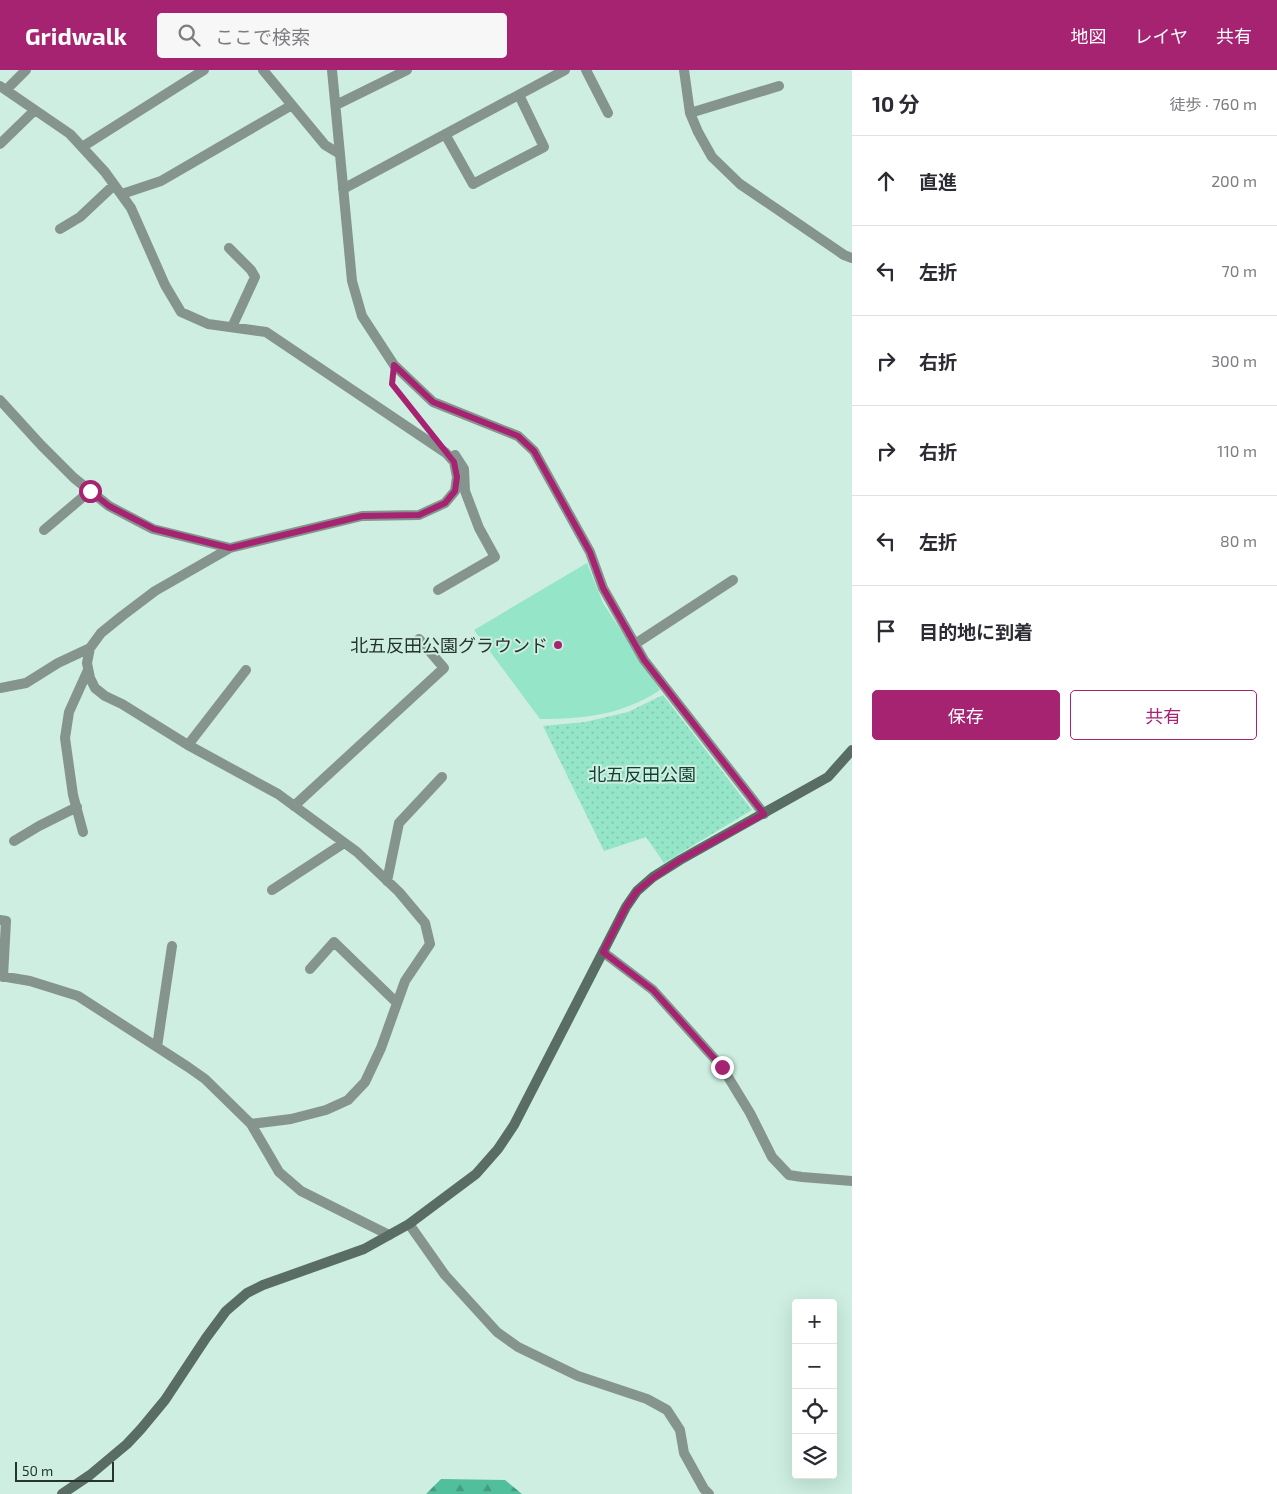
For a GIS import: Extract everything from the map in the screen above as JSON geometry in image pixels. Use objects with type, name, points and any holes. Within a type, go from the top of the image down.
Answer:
[{"type":"street","points":[[26,70],[3,88],[70,134],[105,172],[131,208],[165,285],[181,312],[208,324],[266,332],[449,456],[454,462],[457,477],[455,491],[445,503],[419,515],[362,516],[230,548],[155,591],[101,633],[90,648],[87,663],[90,678],[95,688],[105,696],[278,794],[357,852],[399,892],[425,923],[430,944],[405,981],[381,1048],[365,1082],[348,1100],[326,1110],[292,1119],[251,1124]]},
{"type":"street","points":[[82,147],[204,70]]},
{"type":"street","points":[[263,70],[325,145],[340,154]]},
{"type":"street","points":[[332,70],[352,281],[362,316],[394,365],[433,402],[518,436],[534,451],[590,552],[603,588],[644,660],[764,814]]},
{"type":"street","points":[[336,105],[408,70]]},
{"type":"street","points":[[343,189],[565,70]]},
{"type":"street","points":[[586,70],[608,113]]},
{"type":"street","points":[[684,70],[690,113],[712,157],[740,184],[852,258]]},
{"type":"street","points":[[690,113],[778,86]]},
{"type":"street","points":[[445,134],[473,184],[544,147],[519,94]]},
{"type":"street","points":[[122,194],[161,181],[292,105]]},
{"type":"street","points":[[0,144],[35,110]]},
{"type":"street","points":[[60,229],[80,217],[114,185]]},
{"type":"street","points":[[229,248],[251,270],[255,277],[232,328]]},
{"type":"street","points":[[0,400],[74,478],[109,506],[154,529],[230,548]]},
{"type":"street","points":[[438,590],[495,557],[479,528],[465,490],[464,469],[456,455],[449,456]]},
{"type":"street","points":[[44,530],[90,491]]},
{"type":"street","points":[[635,644],[733,580]]},
{"type":"street","points":[[294,806],[444,668],[419,639]]},
{"type":"street","points":[[0,688],[26,683],[58,663],[90,648]]},
{"type":"street","points":[[84,832],[77,807],[65,738],[69,712],[88,670]]},
{"type":"street","points":[[188,744],[246,670]]},
{"type":"street","points":[[62,1494],[90,1475],[127,1444],[141,1429],[165,1400],[226,1311],[247,1293],[264,1285],[364,1249],[409,1224],[476,1174],[498,1149],[514,1125],[626,907],[637,891],[680,860],[828,778],[852,750]]},
{"type":"street","points":[[387,881],[399,823],[442,777]]},
{"type":"street","points":[[14,840],[77,807]]},
{"type":"street","points":[[272,890],[344,843]]},
{"type":"street","points":[[0,920],[6,920],[2,976],[30,980],[78,996],[205,1079],[251,1124],[279,1172],[302,1191],[389,1235]]},
{"type":"street","points":[[310,969],[334,942],[397,1003]]},
{"type":"street","points":[[157,1047],[172,946]]},
{"type":"street","points":[[603,952],[653,990],[722,1067],[750,1112],[772,1157],[789,1174],[802,1177],[852,1181]]},
{"type":"street","points":[[409,1224],[445,1275],[497,1332],[518,1347],[578,1376],[647,1399],[667,1410],[680,1430],[684,1453],[704,1489],[709,1494]]},
{"type":"path","points":[[394,365],[392,384],[422,422]]},
{"type":"green space","name":"北五反田公園グラウンド","points":[[587,563],[603,603],[660,690],[631,705],[602,714],[572,718],[540,719],[474,630]]},
{"type":"green space","name":"北五反田公園","points":[[663,695],[752,810],[664,863],[646,837],[604,851],[543,726],[585,722],[628,712]]},
{"type":"green space","points":[[441,1479],[505,1480],[522,1494],[426,1494]]},
{"type":"place","name":"北五反田公園グラウンド","points":[[558,645]]},
{"type":"route","points":[[90,491],[109,506],[154,529],[230,548],[362,516],[419,515],[445,503],[455,491],[457,477],[454,462],[392,384],[394,365],[433,402],[518,436],[534,451],[590,552],[603,588],[644,660],[764,814],[680,860],[637,891],[626,907],[603,952],[653,990],[722,1067]]}]
